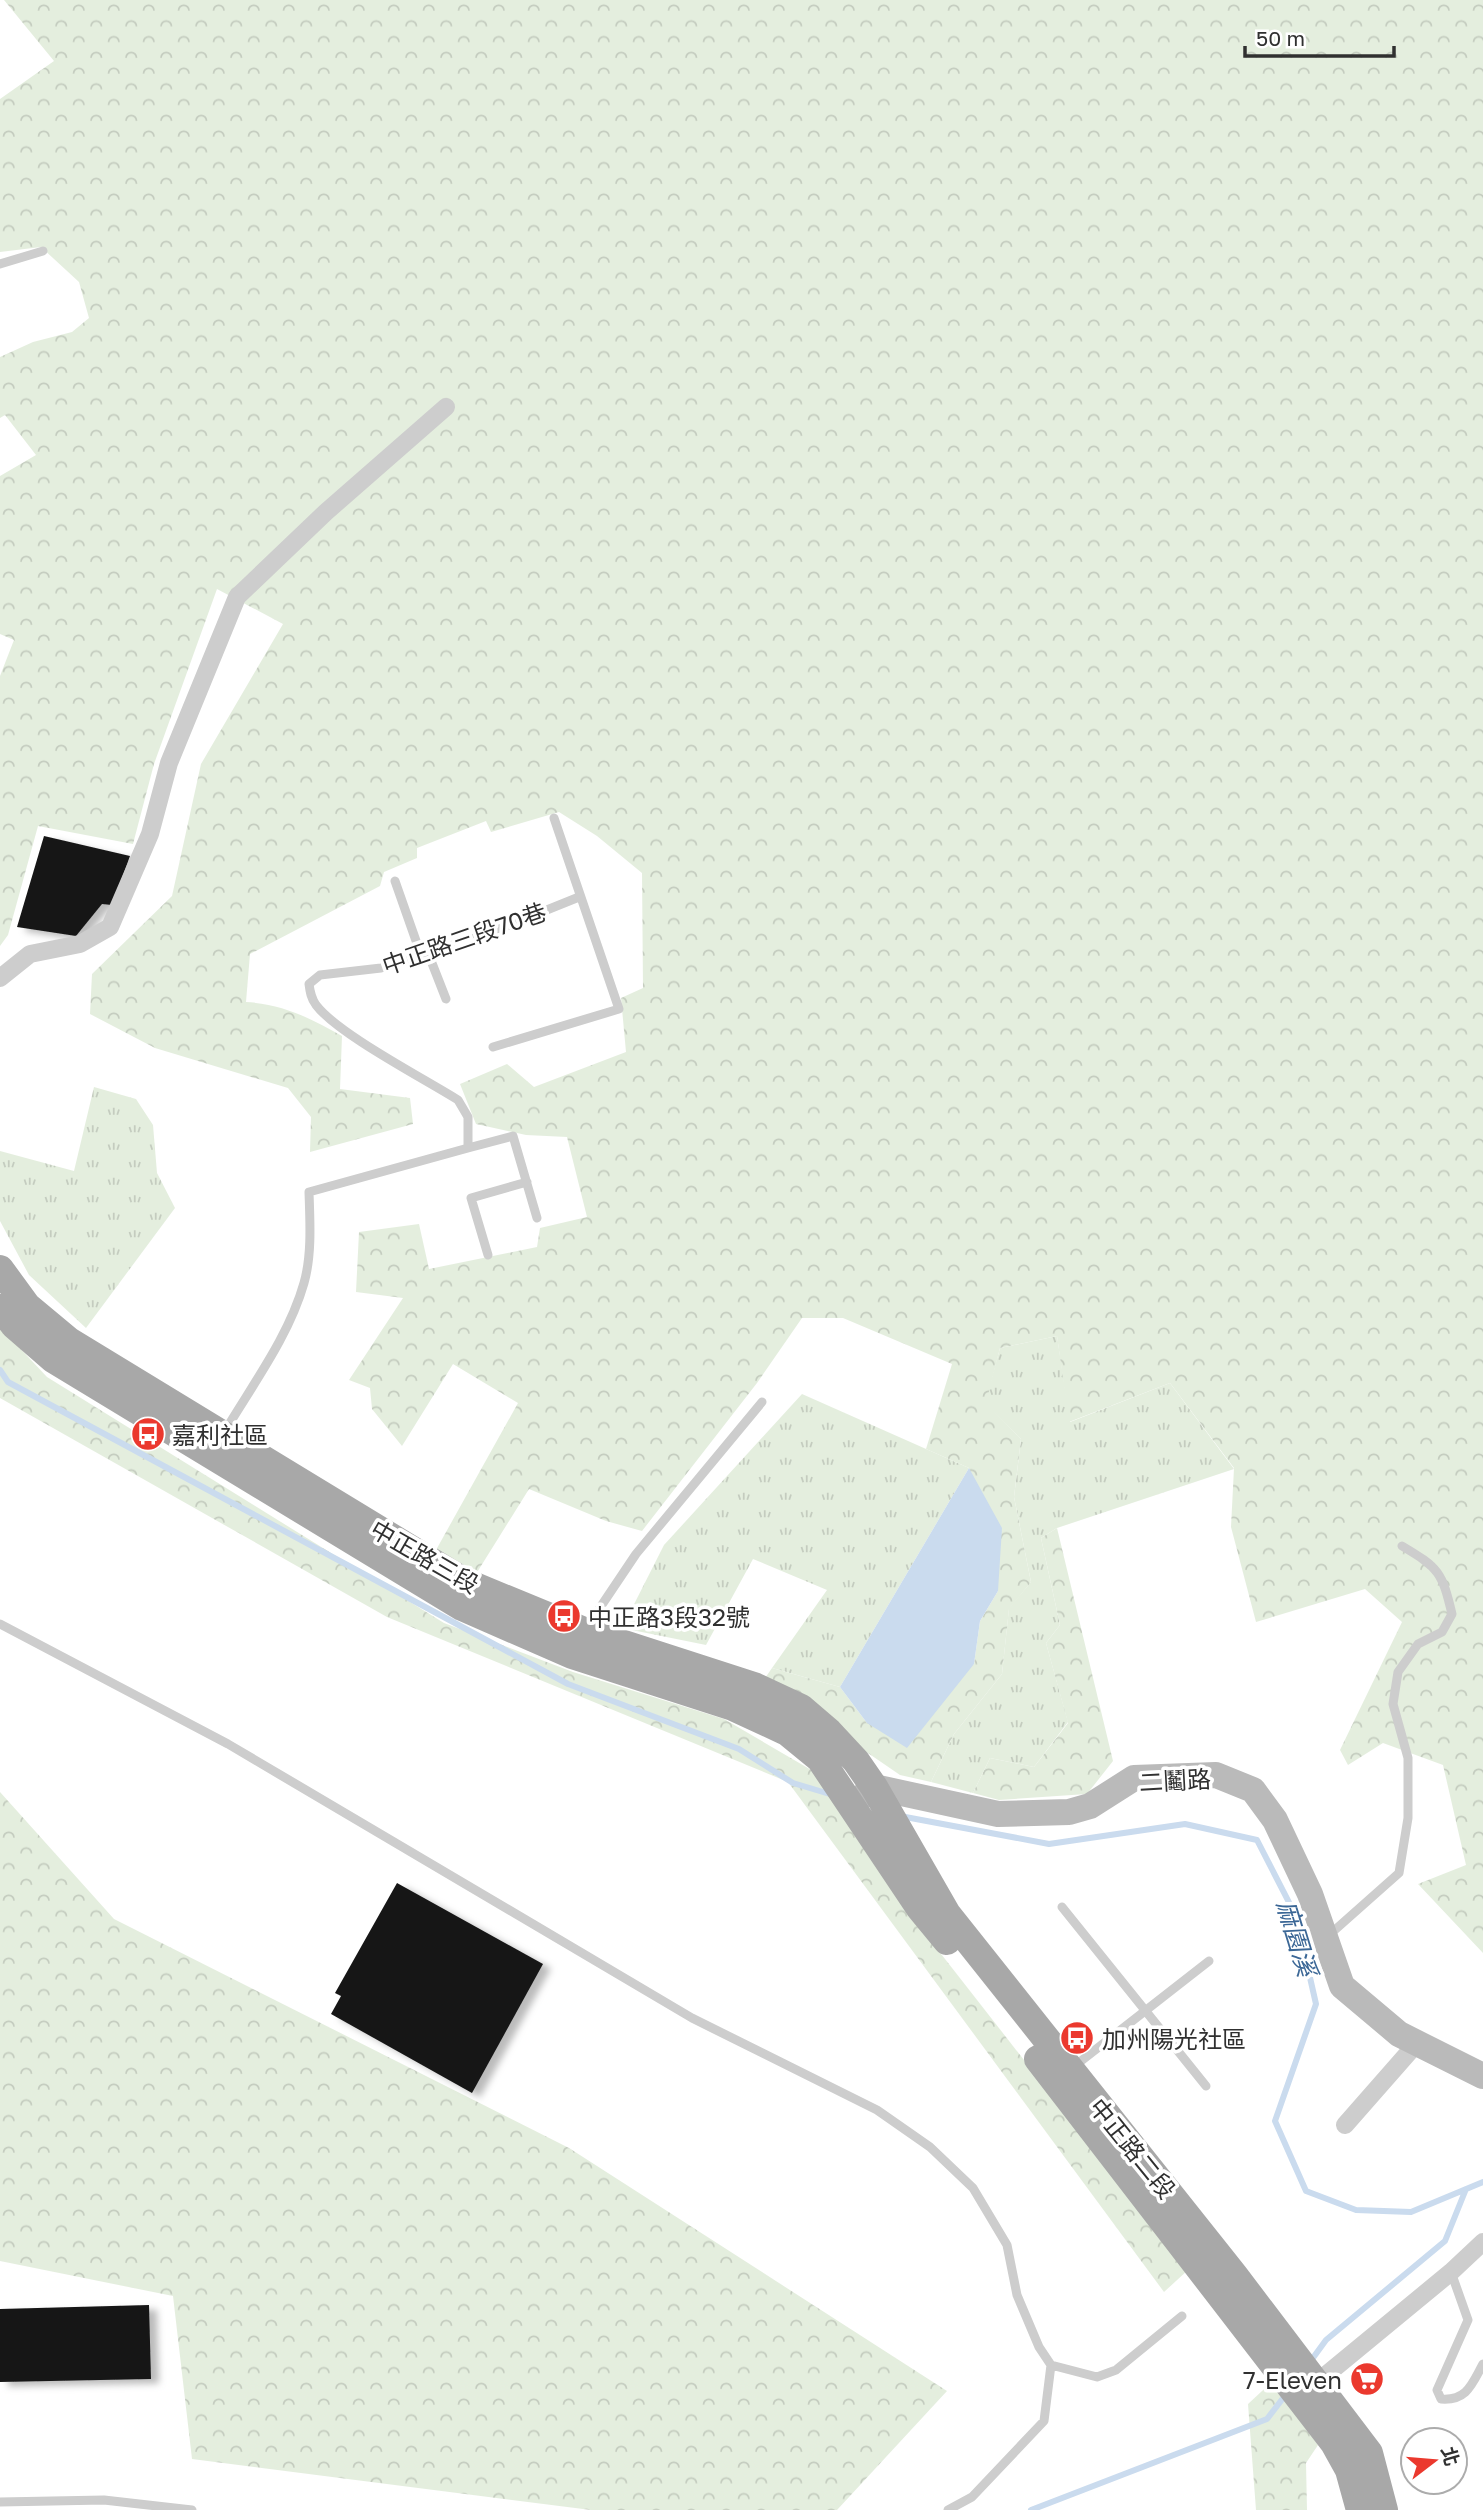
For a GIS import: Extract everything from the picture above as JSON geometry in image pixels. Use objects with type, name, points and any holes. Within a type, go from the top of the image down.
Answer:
[{"type":"main road","name":"中正路三段","points":[[0,1269],[27,1306],[69,1341],[466,1582],[584,1631],[754,1686],[802,1708],[856,1761],[874,1787]]},
{"type":"main road","name":"中正路三段","points":[[0,1308],[52,1359],[462,1607],[572,1655],[733,1707],[787,1732],[820,1759],[852,1804]]},
{"type":"main road","name":"中正路二段","points":[[874,1787],[947,1914],[1071,2069],[1308,2390],[1345,2461],[1360,2510]]},
{"type":"main road","name":"中正路二段","points":[[852,1804],[919,1906],[1308,2390],[1369,2453],[1384,2510]]},
{"type":"street","points":[[0,978],[30,954],[80,944],[110,927],[150,834],[169,764],[237,597],[326,512],[446,407]]},
{"type":"street","name":"二鬮路","points":[[874,1787],[998,1814],[1069,1812],[1090,1806],[1134,1778],[1216,1775],[1253,1790],[1275,1820],[1310,1894],[1342,1986],[1399,2034],[1483,2076]]},
{"type":"street","points":[[852,1804],[874,1787]]},
{"type":"street","points":[[1345,2125],[1417,2043]]},
{"type":"street","points":[[1308,2390],[1451,2272],[1483,2242]]},
{"type":"lane","points":[[0,264],[43,251]]},
{"type":"lane","points":[[493,1048],[619,1009],[554,818]]},
{"type":"lane","points":[[395,881],[446,999]]},
{"type":"lane","name":"中正路三段70巷","points":[[468,1148],[467,1117],[458,1100],[343,1029],[317,1006],[310,994],[309,984],[320,975],[381,968],[425,954],[487,934],[579,897]]},
{"type":"lane","points":[[222,1435],[272,1352],[305,1282],[310,1235],[309,1192],[513,1136],[537,1218]]},
{"type":"lane","points":[[488,1255],[471,1198],[527,1182]]},
{"type":"lane","points":[[584,1631],[636,1554],[762,1402]]},
{"type":"lane","points":[[1324,1940],[1399,1873],[1408,1818],[1408,1758],[1393,1704],[1398,1672],[1418,1644],[1442,1632],[1452,1614],[1445,1587],[1434,1565],[1402,1546]]},
{"type":"lane","points":[[0,1624],[228,1744],[692,2018],[877,2110],[930,2147],[973,2188],[1007,2245],[1017,2295],[1039,2347],[1051,2365],[1044,2421],[972,2497],[948,2510]]},
{"type":"lane","points":[[1062,1907],[1206,2086]]},
{"type":"lane","points":[[1071,2069],[1209,1961]]},
{"type":"lane","points":[[1451,2272],[1468,2320],[1437,2390],[1441,2399],[1456,2400],[1468,2392],[1483,2364]]},
{"type":"lane","points":[[1051,2365],[1097,2377],[1126,2363],[1182,2316]]},
{"type":"lane","points":[[0,2502],[104,2500],[192,2510]]},
{"type":"green space","points":[[4,0],[1483,0],[1483,1953],[1418,1884],[1466,1865],[1443,1765],[1383,1743],[1348,1765],[1340,1750],[1402,1622],[1365,1589],[1256,1622],[1231,1527],[1234,1468],[1170,1383],[1069,1422],[1057,1336],[1000,1348],[986,1403],[1021,1439],[1014,1497],[1031,1582],[1009,1609],[1002,1674],[954,1734],[931,1782],[900,1775],[763,1681],[772,1668],[840,1687],[867,1723],[974,1664],[980,1621],[998,1591],[969,1468],[926,1449],[952,1364],[843,1318],[802,1318],[757,1383],[642,1531],[606,1521],[529,1489],[476,1574],[436,1550],[518,1403],[453,1364],[402,1446],[372,1409],[370,1388],[349,1380],[403,1298],[356,1292],[359,1232],[419,1224],[429,1269],[537,1247],[540,1228],[587,1217],[567,1137],[526,1135],[476,1124],[460,1084],[507,1064],[534,1087],[626,1052],[621,998],[643,988],[642,873],[597,836],[559,812],[491,832],[486,821],[417,848],[417,858],[384,872],[380,886],[250,954],[246,1002],[296,1013],[342,1036],[340,1089],[410,1098],[413,1124],[310,1152],[311,1117],[288,1088],[155,1048],[90,1014],[92,974],[172,896],[201,764],[283,624],[217,589],[154,764],[133,844],[38,826],[8,935],[0,946],[0,676],[14,640],[0,634],[0,476],[36,455],[5,415],[0,418],[0,357],[33,342],[72,332],[89,318],[79,282],[41,247],[0,252],[0,99],[54,61]]},
{"type":"green space","points":[[94,1087],[136,1099],[153,1125],[157,1173],[175,1208],[86,1328],[29,1275],[0,1221],[0,1151],[74,1171]]},
{"type":"green space","points":[[0,1327],[47,1377],[444,1623],[573,1672],[724,1719],[813,1771],[913,1918],[1188,2270],[1164,2292],[788,1782],[387,1617],[0,1398]]},
{"type":"green space","points":[[1057,1336],[1070,1422],[1170,1383],[1234,1469],[1057,1528],[1041,1538],[1060,1625],[1046,1643],[1068,1722],[1034,1767],[990,1758],[973,1793],[931,1782],[954,1734],[1002,1674],[1009,1608],[1031,1582],[1014,1497],[1021,1439],[985,1403],[1000,1348]]},
{"type":"green space","points":[[802,1394],[969,1468],[840,1687],[772,1668],[827,1590],[753,1559],[706,1645],[622,1628],[664,1545]]},
{"type":"green space","points":[[1057,1528],[1113,1761],[1087,1794],[999,1800],[973,1793],[990,1758],[1034,1767],[1068,1723],[1046,1643],[1060,1625],[1041,1538]]},
{"type":"green space","points":[[0,1792],[114,1919],[569,2148],[947,2391],[837,2510],[591,2510],[192,2459],[173,2296],[0,2261]]},
{"type":"green space","points":[[1274,2380],[1318,2445],[1306,2463],[1307,2510],[1256,2510],[1248,2404]]},
{"type":"water","points":[[969,1468],[1002,1528],[998,1591],[980,1621],[974,1664],[907,1748],[867,1723],[840,1687]]},
{"type":"building","points":[[44,836],[130,856],[112,905],[102,904],[76,936],[17,927]]},
{"type":"building","points":[[397,1883],[543,1964],[472,2093],[331,2014],[341,1996],[335,1993]]},
{"type":"building","points":[[149,2305],[151,2379],[0,2382],[0,2309]]},
{"type":"waterway","points":[[0,1370],[8,1382],[568,1684],[739,1749],[793,1783],[833,1795]]},
{"type":"waterway","name":"麻園溪","points":[[900,1816],[1049,1844],[1185,1824],[1257,1840],[1296,1916],[1316,2004],[1275,2121],[1306,2191],[1356,2210],[1411,2212],[1483,2182]]},
{"type":"waterway","points":[[1310,2362],[1326,2340],[1445,2241],[1466,2189]]},
{"type":"waterway","points":[[1031,2510],[1267,2419],[1287,2393]]},
{"type":"place","name":"嘉利社區","points":[[148,1434]]},
{"type":"place","name":"中正路3段32號","points":[[564,1616]]},
{"type":"place","name":"加州陽光社區","points":[[1077,2038]]},
{"type":"place","name":"7-Eleven","points":[[1367,2379]]}]
